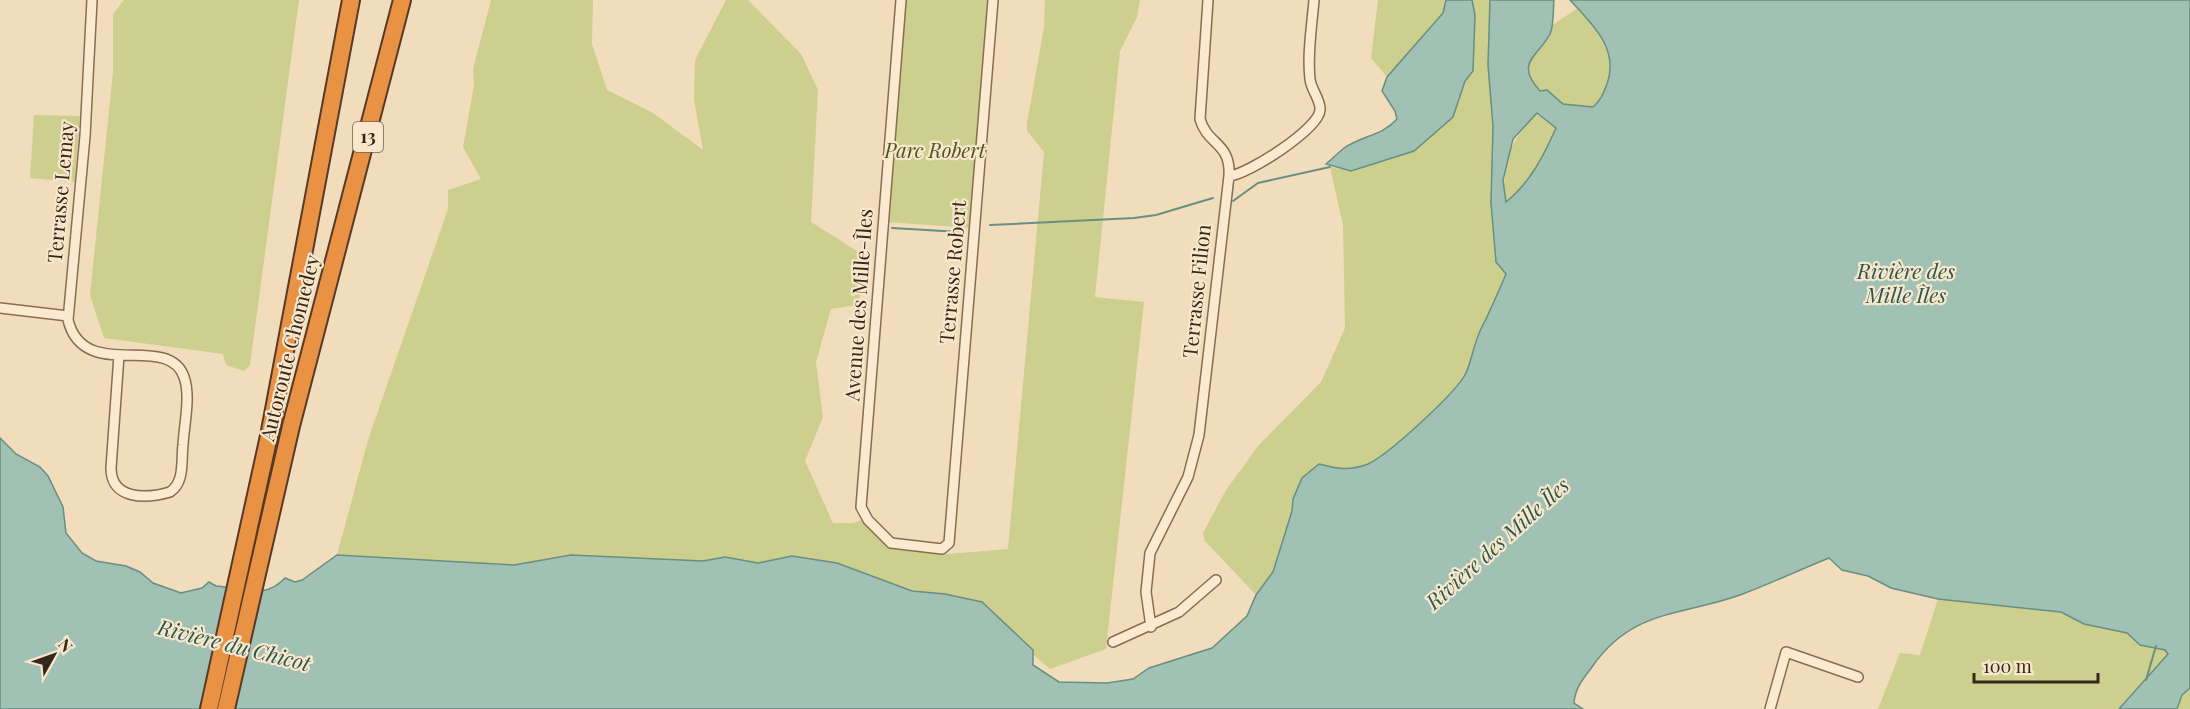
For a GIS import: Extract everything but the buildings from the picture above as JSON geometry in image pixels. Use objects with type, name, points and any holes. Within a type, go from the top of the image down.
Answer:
[{"type":"highway","name":"Autoroute Chomedey","points":[[226,709],[285,359],[351,0]]},
{"type":"highway","name":"Autoroute Chomedey","points":[[209,709],[291,426],[402,0]]},
{"type":"street","name":"Terrasse Lemay","points":[[92,0],[85,136],[68,316],[74,335],[82,346],[98,352],[171,360],[185,378],[180,478],[170,492],[124,493],[117,490],[112,483],[111,468],[119,355]]},
{"type":"street","name":"Avenue des Mille-Îles","points":[[901,0],[861,507],[866,517],[891,543],[942,549],[948,546]]},
{"type":"street","name":"Terrasse Robert","points":[[948,546],[993,0]]},
{"type":"street","name":"Terrasse Filion","points":[[1150,627],[1146,592],[1150,554],[1155,538],[1188,477],[1199,435],[1228,176],[1225,151],[1205,131],[1200,119],[1208,0]]},
{"type":"street","points":[[1228,176],[1238,174],[1279,150],[1309,129],[1318,117],[1320,106],[1310,77],[1314,0]]},
{"type":"street","points":[[0,308],[68,316]]},
{"type":"street","points":[[1113,642],[1150,627],[1186,608],[1216,579]]},
{"type":"street","points":[[1770,709],[1786,652],[1858,677]]},
{"type":"green space","points":[[124,0],[299,0],[250,365],[244,371],[226,365],[223,354],[104,338],[90,295],[113,72],[113,14]]},
{"type":"green space","points":[[491,0],[593,0],[592,44],[607,90],[653,113],[703,150],[694,100],[695,60],[726,0],[748,0],[801,54],[818,90],[811,222],[857,251],[869,275],[856,305],[831,309],[816,362],[823,417],[805,461],[833,523],[853,523],[862,520],[886,544],[899,549],[947,554],[1008,549],[1044,152],[1027,131],[1027,123],[1044,27],[1045,0],[1140,0],[1137,17],[1120,51],[1095,297],[1144,302],[1106,649],[1050,669],[1001,627],[945,594],[912,591],[837,563],[792,556],[758,563],[725,557],[703,561],[571,555],[514,565],[337,555],[368,440],[448,209],[448,190],[481,179],[463,147],[474,85],[473,69]]},
{"type":"green space","name":"Parc Robert","points":[[904,0],[989,0],[971,228],[887,222]]},
{"type":"green space","points":[[1378,0],[1446,0],[1443,13],[1387,77],[1371,58]]},
{"type":"green space","points":[[1472,0],[1490,0],[1488,65],[1493,126],[1491,203],[1496,262],[1506,274],[1479,334],[1466,373],[1450,394],[1390,449],[1368,464],[1355,468],[1344,468],[1319,464],[1293,499],[1292,511],[1273,572],[1256,595],[1205,541],[1203,533],[1226,490],[1259,445],[1321,382],[1345,328],[1343,225],[1330,167],[1351,171],[1453,117],[1465,81],[1473,71],[1475,15]]},
{"type":"green space","points":[[1578,8],[1603,43],[1611,69],[1610,82],[1604,95],[1593,107],[1563,104],[1547,90],[1540,91],[1531,79],[1528,70],[1529,62],[1545,43],[1551,26]]},
{"type":"green space","points":[[1537,113],[1556,128],[1529,177],[1506,202],[1505,175],[1509,153],[1520,134]]},
{"type":"green space","points":[[34,115],[80,116],[75,182],[30,178]]},
{"type":"green space","points":[[1938,599],[2061,612],[2084,624],[2127,633],[2140,645],[2165,650],[2169,654],[2119,709],[1878,709],[1900,653],[1920,655]]},
{"type":"green space","points":[[2190,688],[2190,709],[2177,709],[2182,695]]},
{"type":"water","points":[[1446,0],[1472,0],[1475,15],[1473,71],[1465,81],[1453,117],[1414,151],[1351,171],[1326,164],[1344,148],[1385,129],[1397,119],[1395,111],[1382,91],[1387,77],[1443,13]]},
{"type":"water","name":"Rivière des Mille Îles","points":[[1490,0],[1554,0],[1550,34],[1531,60],[1529,73],[1540,91],[1547,90],[1563,104],[1593,107],[1600,99],[1607,84],[1610,59],[1607,48],[1594,27],[1570,0],[2190,0],[2190,688],[2182,695],[2177,709],[2119,709],[2168,654],[2165,650],[2140,645],[2127,633],[2084,624],[2061,612],[1938,599],[1891,588],[1868,576],[1842,570],[1829,558],[1740,595],[1659,617],[1624,634],[1607,648],[1580,684],[1574,703],[1583,709],[0,709],[0,438],[16,454],[40,467],[48,476],[63,507],[66,533],[82,553],[96,561],[126,566],[140,572],[153,583],[181,593],[202,588],[209,582],[216,586],[262,591],[270,589],[285,578],[295,582],[302,580],[337,555],[514,565],[571,555],[703,561],[725,557],[758,563],[792,556],[837,563],[912,591],[945,594],[982,602],[1033,650],[1033,665],[1059,682],[1107,683],[1133,679],[1149,668],[1212,648],[1247,616],[1256,595],[1273,572],[1292,511],[1293,499],[1302,478],[1319,464],[1349,468],[1368,464],[1378,458],[1436,408],[1466,373],[1479,334],[1506,274],[1496,262],[1491,203],[1493,126],[1488,65]],"holes":[[[1537,113],[1556,128],[1529,177],[1506,202],[1503,180],[1513,139]]]},
{"type":"waterway","points":[[1233,201],[1258,183],[1330,167]]},
{"type":"waterway","points":[[990,225],[1134,218],[1156,215],[1213,198]]},
{"type":"waterway","points":[[892,228],[960,232]]},
{"type":"waterway","points":[[2146,680],[2156,646]]},
{"type":"water label","name":"Rivière du Chicot","points":[[234,646]]}]
